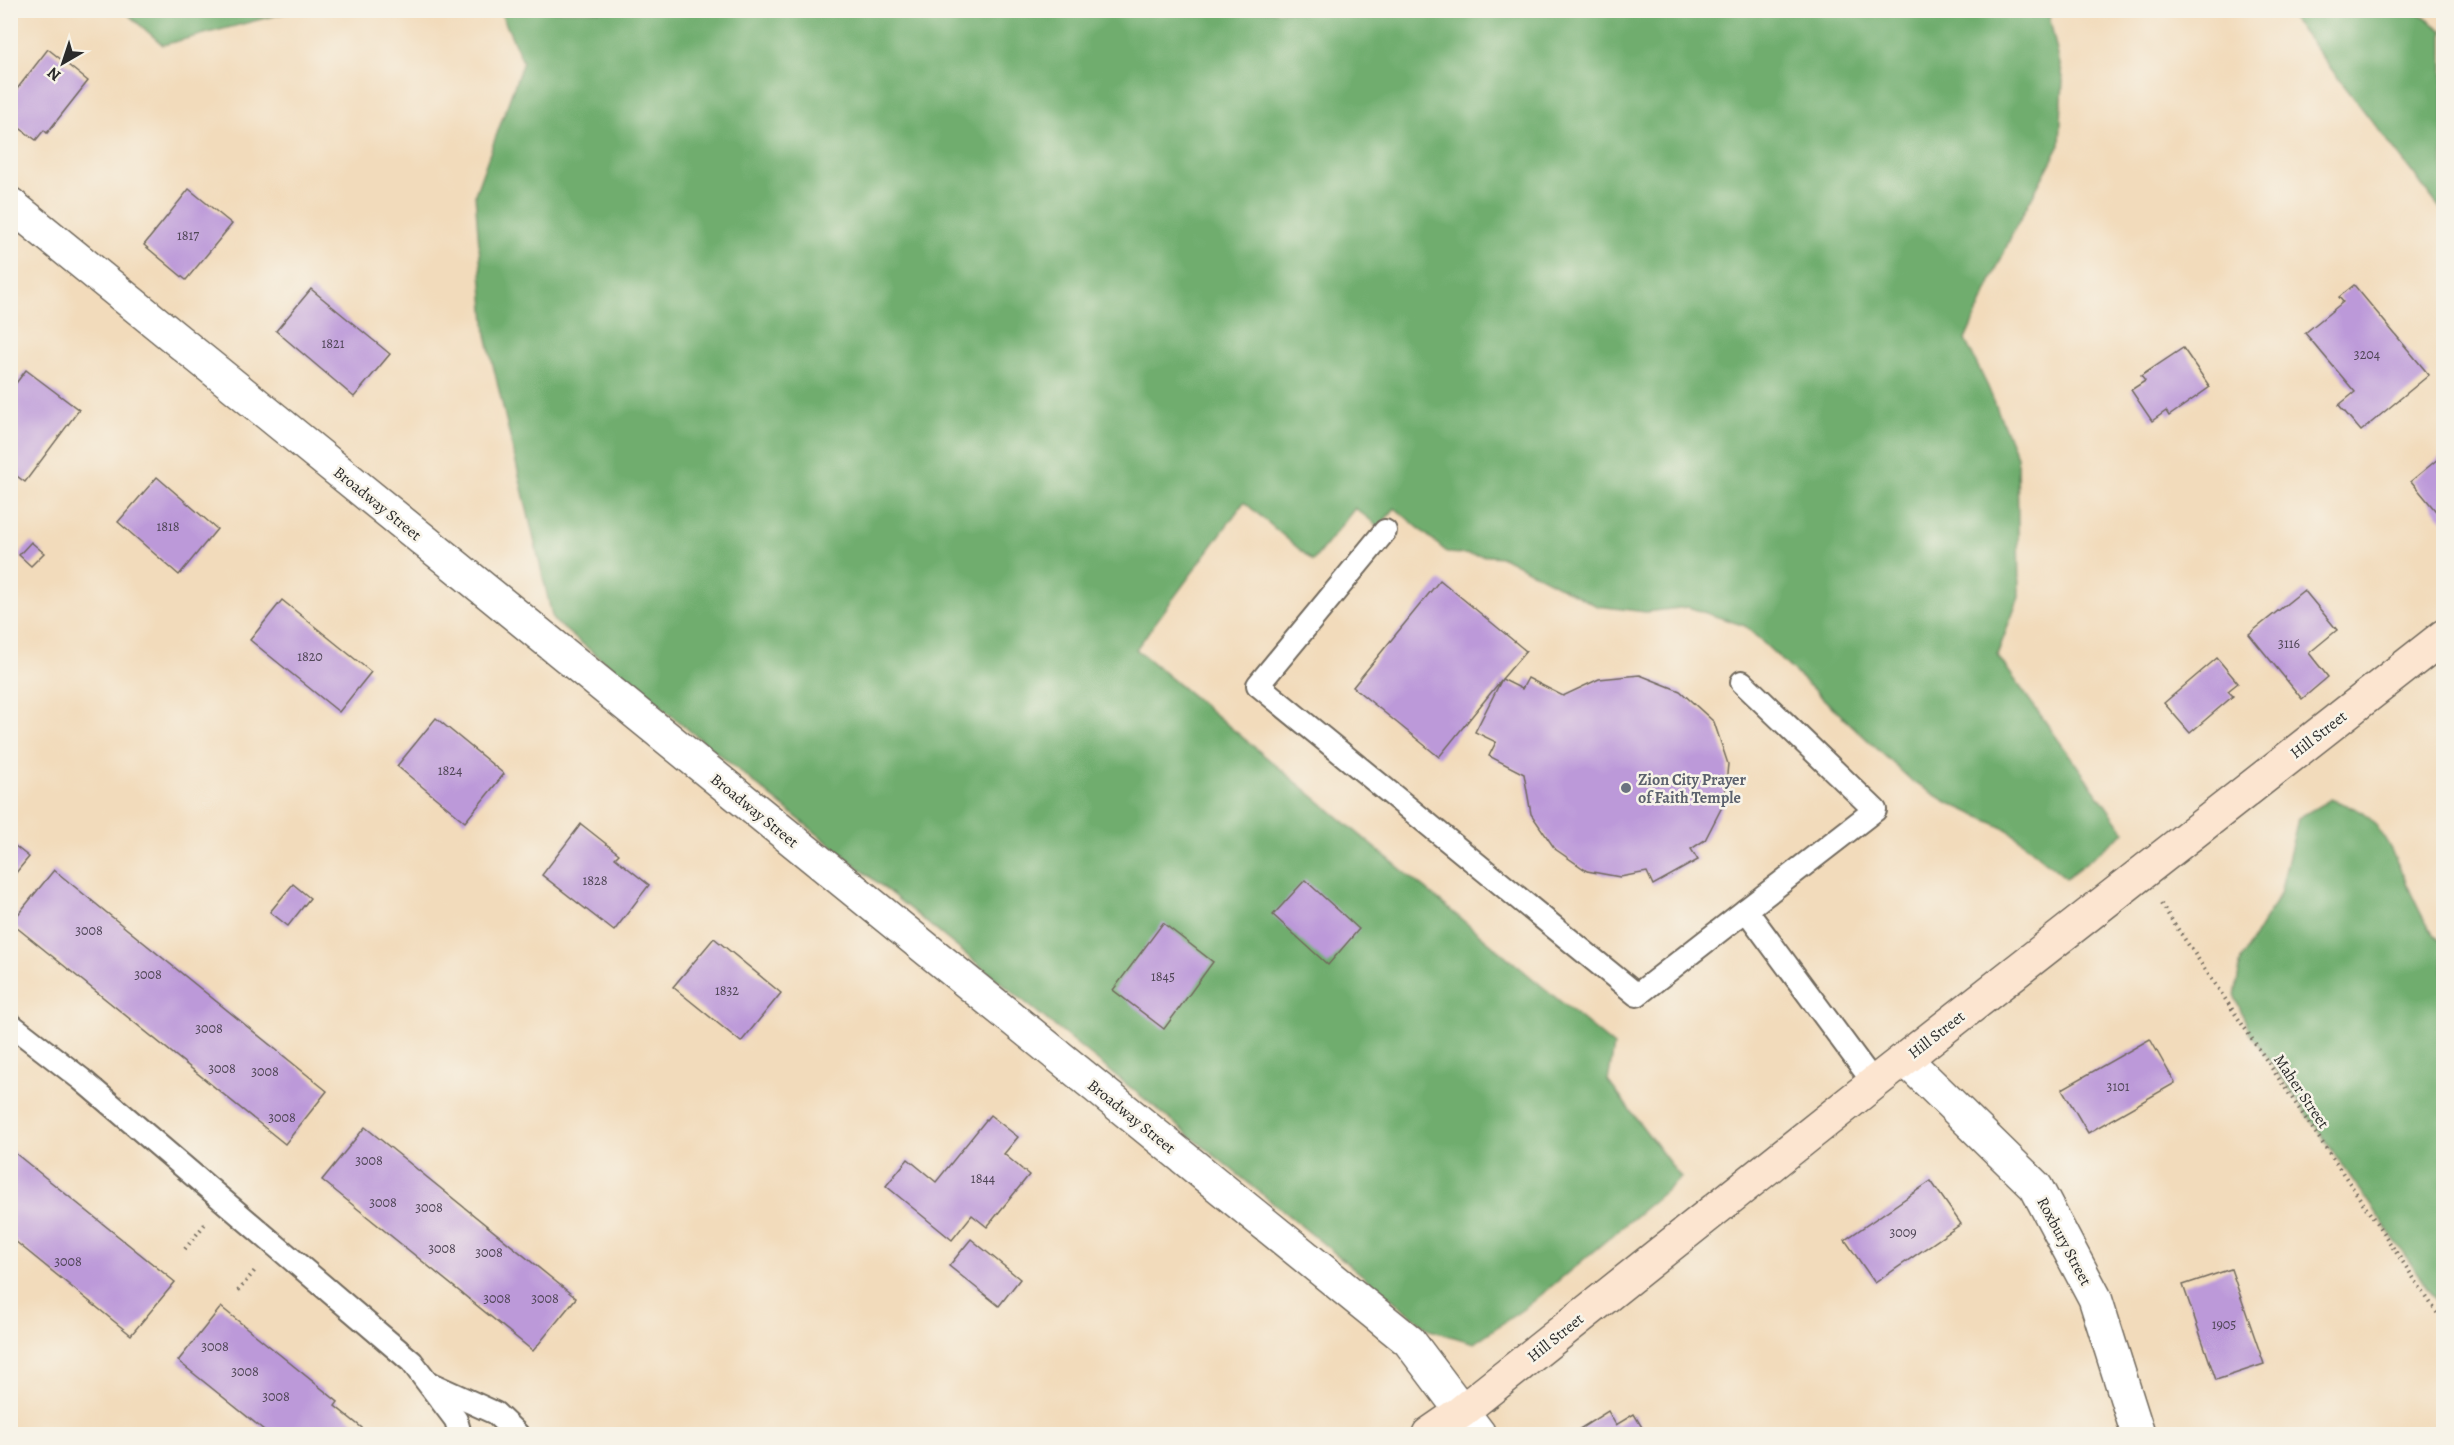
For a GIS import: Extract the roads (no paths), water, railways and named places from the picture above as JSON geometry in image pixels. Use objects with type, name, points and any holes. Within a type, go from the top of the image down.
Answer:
[{"type":"street","name":"Broadway Street","points":[[10,204],[1409,1341],[1470,1423]]},
{"type":"street","name":"Hill Street","points":[[1429,1434],[1470,1423],[1874,1083],[2444,636]]},
{"type":"street","name":"Roxbury Street","points":[[1905,1059],[2036,1187],[2095,1298],[2138,1434]]},
{"type":"lane","points":[[1385,531],[1258,685],[1637,995],[1875,810],[1742,682]]},
{"type":"lane","points":[[1746,910],[1874,1083]]},
{"type":"lane","points":[[10,1024],[81,1079],[412,1362],[456,1420],[460,1434]]},
{"type":"lane","points":[[428,1382],[495,1413],[516,1434]]},
{"type":"place","name":"Zion City Prayer of Faith Temple","points":[[1626,788]]}]
